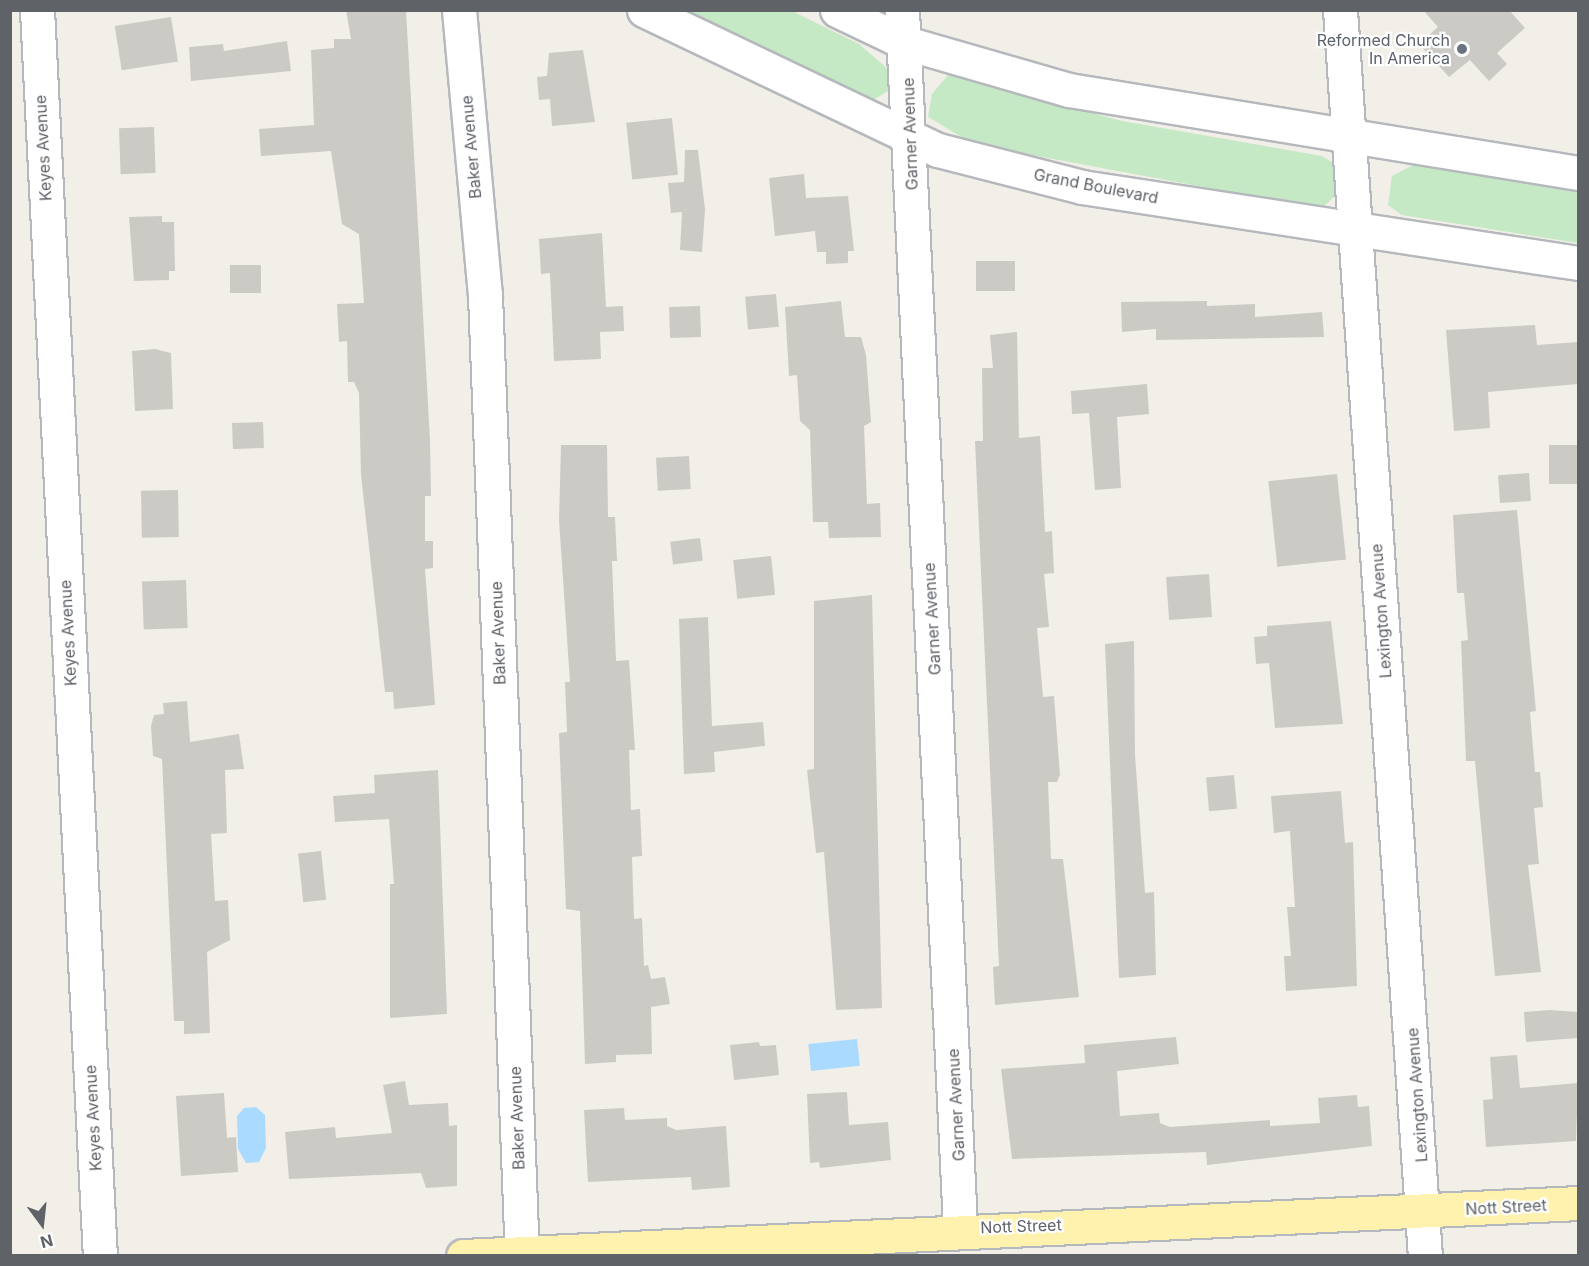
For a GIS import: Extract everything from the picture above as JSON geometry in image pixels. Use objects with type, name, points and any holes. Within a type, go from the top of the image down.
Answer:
[{"type":"main road","name":"Nott Street","points":[[464,1256],[960,1228],[1425,1211],[1578,1203]]},
{"type":"street","name":"Keyes Avenue","points":[[36,10],[100,1256]]},
{"type":"street","name":"Baker Avenue","points":[[459,10],[485,295],[522,1254]]},
{"type":"street","name":"Grand Boulevard","points":[[644,10],[938,150],[1082,187],[1578,263]]},
{"type":"street","points":[[837,10],[906,43],[1069,90],[1578,173]]},
{"type":"street","name":"Garner Avenue","points":[[902,10],[912,138],[960,1228]]},
{"type":"street","name":"Lexington Avenue","points":[[1340,10],[1425,1211],[1425,1256]]},
{"type":"green space","points":[[671,11],[792,11],[859,44],[888,69],[890,90],[866,104]]},
{"type":"green space","points":[[948,75],[1122,121],[1322,156],[1341,168],[1337,194],[1321,209],[973,144],[928,117],[932,94]]},
{"type":"green space","points":[[1419,162],[1578,189],[1578,243],[1402,215],[1388,205],[1392,176]]},
{"type":"water","points":[[857,1039],[860,1066],[811,1071],[808,1044]]},
{"type":"water","points":[[256,1107],[265,1115],[266,1148],[259,1162],[246,1163],[238,1149],[237,1116],[244,1108]]},
{"type":"building","points":[[346,10],[406,10],[430,440],[431,496],[425,496],[425,541],[433,541],[433,568],[425,569],[435,705],[394,709],[393,692],[385,692],[361,475],[359,393],[354,382],[348,382],[347,341],[339,342],[337,304],[364,303],[359,234],[342,224],[331,151],[261,156],[259,129],[314,125],[311,50],[334,48],[334,39],[351,39]]},
{"type":"building","name":"Reformed Church In America","points":[[1423,10],[1509,10],[1525,28],[1497,53],[1507,64],[1489,81],[1470,60],[1449,77],[1419,44],[1438,27]]},
{"type":"building","points":[[171,17],[178,61],[122,70],[115,26]]},
{"type":"building","points":[[287,41],[291,71],[191,81],[189,47],[223,44],[224,51]]},
{"type":"building","points":[[583,50],[595,122],[552,126],[550,99],[539,100],[537,77],[547,76],[549,53]]},
{"type":"building","points":[[672,118],[678,175],[632,179],[626,123]]},
{"type":"building","points":[[154,127],[156,173],[121,174],[119,128]]},
{"type":"building","points":[[685,150],[698,150],[705,210],[702,252],[680,250],[682,212],[671,213],[668,183],[684,182]]},
{"type":"building","points":[[804,174],[806,198],[848,196],[854,251],[848,251],[848,263],[826,264],[826,252],[817,252],[815,231],[775,236],[769,178]]},
{"type":"building","points":[[162,216],[162,222],[174,222],[175,271],[169,271],[169,280],[134,281],[129,217]]},
{"type":"building","points":[[602,233],[606,307],[623,306],[624,331],[600,332],[601,359],[554,361],[550,273],[541,274],[539,239]]},
{"type":"building","points":[[976,261],[1015,261],[1015,291],[976,291]]},
{"type":"building","points":[[230,265],[261,265],[261,293],[230,293]]},
{"type":"building","points":[[776,294],[779,327],[748,330],[745,297]]},
{"type":"building","points":[[841,301],[845,337],[861,337],[866,355],[871,422],[864,426],[867,504],[880,503],[881,537],[829,538],[828,522],[813,522],[810,430],[800,421],[797,375],[789,376],[785,307]]},
{"type":"building","points":[[1207,301],[1207,306],[1255,304],[1255,317],[1322,312],[1324,337],[1156,340],[1156,329],[1122,332],[1121,302]]},
{"type":"building","points":[[700,306],[701,337],[670,338],[669,307]]},
{"type":"building","points":[[1535,325],[1537,345],[1578,342],[1578,384],[1488,392],[1490,428],[1454,431],[1446,330]]},
{"type":"building","points":[[1017,332],[1019,438],[1040,436],[1045,532],[1052,531],[1054,573],[1044,574],[1049,627],[1037,628],[1043,697],[1054,696],[1060,775],[1057,782],[1048,782],[1051,859],[1063,859],[1079,997],[995,1005],[993,967],[999,966],[975,441],[983,441],[982,368],[993,368],[990,335]]},
{"type":"building","points":[[155,349],[171,353],[173,409],[135,411],[132,351]]},
{"type":"building","points":[[1147,384],[1149,414],[1117,417],[1121,488],[1095,490],[1089,413],[1072,414],[1071,391]]},
{"type":"building","points":[[263,422],[264,448],[233,449],[232,423]]},
{"type":"building","points":[[561,445],[607,445],[608,517],[615,517],[617,561],[612,561],[616,661],[629,660],[635,750],[629,750],[631,810],[640,809],[642,856],[632,857],[634,919],[642,918],[644,966],[648,965],[651,979],[665,977],[670,1004],[651,1007],[652,1054],[616,1055],[616,1062],[585,1064],[580,911],[566,909],[559,733],[567,732],[565,682],[570,682],[559,520]]},
{"type":"building","points":[[1549,445],[1578,445],[1578,484],[1549,484]]},
{"type":"building","points":[[689,456],[691,489],[658,491],[656,458]]},
{"type":"building","points":[[1529,473],[1531,501],[1500,503],[1498,475]]},
{"type":"building","points":[[1337,474],[1346,560],[1277,567],[1268,481]]},
{"type":"building","points":[[178,490],[179,537],[142,538],[141,491]]},
{"type":"building","points":[[1517,510],[1536,711],[1530,712],[1535,772],[1540,772],[1543,807],[1534,808],[1539,864],[1528,865],[1541,972],[1495,976],[1475,761],[1466,761],[1461,641],[1468,640],[1464,593],[1457,593],[1453,515]]},
{"type":"building","points":[[700,538],[703,561],[673,564],[670,542]]},
{"type":"building","points":[[771,556],[775,595],[737,599],[733,560]]},
{"type":"building","points":[[1209,574],[1212,617],[1169,620],[1166,577]]},
{"type":"building","points":[[186,580],[188,628],[144,630],[142,582]]},
{"type":"building","points":[[872,595],[882,1008],[836,1010],[824,852],[816,853],[807,770],[814,769],[814,601]]},
{"type":"building","points":[[708,617],[712,726],[763,722],[765,746],[714,752],[715,772],[684,774],[679,619]]},
{"type":"building","points":[[1331,621],[1343,724],[1275,728],[1269,663],[1256,664],[1254,637],[1267,636],[1267,626]]},
{"type":"building","points":[[1134,641],[1135,755],[1145,893],[1154,892],[1156,975],[1119,978],[1105,644]]},
{"type":"building","points":[[187,701],[190,742],[239,734],[244,769],[225,770],[227,833],[211,834],[215,901],[228,900],[230,940],[207,952],[210,1033],[184,1034],[184,1021],[174,1021],[162,759],[153,756],[151,726],[154,715],[164,714],[163,703]]},
{"type":"building","points":[[438,770],[447,1014],[390,1018],[390,884],[394,884],[389,819],[335,822],[333,796],[375,793],[374,775]]},
{"type":"building","points":[[1234,775],[1237,809],[1209,811],[1206,777]]},
{"type":"building","points":[[1341,791],[1345,843],[1353,842],[1357,986],[1286,991],[1284,956],[1291,956],[1287,907],[1295,907],[1290,831],[1274,833],[1271,796]]},
{"type":"building","points":[[321,851],[326,900],[303,902],[298,853]]},
{"type":"building","points":[[1550,1010],[1578,1012],[1578,1038],[1526,1042],[1524,1012]]},
{"type":"building","points":[[1176,1037],[1179,1064],[1117,1071],[1120,1116],[1159,1113],[1160,1123],[1170,1127],[1270,1120],[1270,1126],[1320,1123],[1318,1098],[1357,1095],[1358,1107],[1369,1106],[1372,1146],[1207,1165],[1206,1152],[1012,1159],[1001,1069],[1085,1063],[1084,1045]]},
{"type":"building","points":[[759,1042],[760,1046],[776,1045],[779,1075],[734,1080],[730,1045]]},
{"type":"building","points":[[1517,1055],[1520,1088],[1578,1083],[1576,1141],[1486,1147],[1483,1100],[1493,1099],[1490,1057]]},
{"type":"building","points":[[405,1081],[409,1105],[448,1103],[449,1126],[457,1125],[457,1186],[426,1188],[421,1173],[289,1179],[285,1132],[335,1127],[336,1138],[392,1133],[383,1085]]},
{"type":"building","points":[[847,1092],[849,1125],[888,1122],[891,1160],[820,1168],[819,1162],[810,1163],[807,1094]]},
{"type":"building","points":[[224,1093],[227,1138],[236,1137],[238,1172],[181,1176],[176,1096]]},
{"type":"building","points":[[624,1108],[625,1120],[667,1118],[667,1126],[676,1130],[726,1126],[730,1187],[692,1190],[691,1177],[588,1182],[584,1110]]},
{"type":"place","name":"Reformed Church In America","points":[[1462,49]]}]
